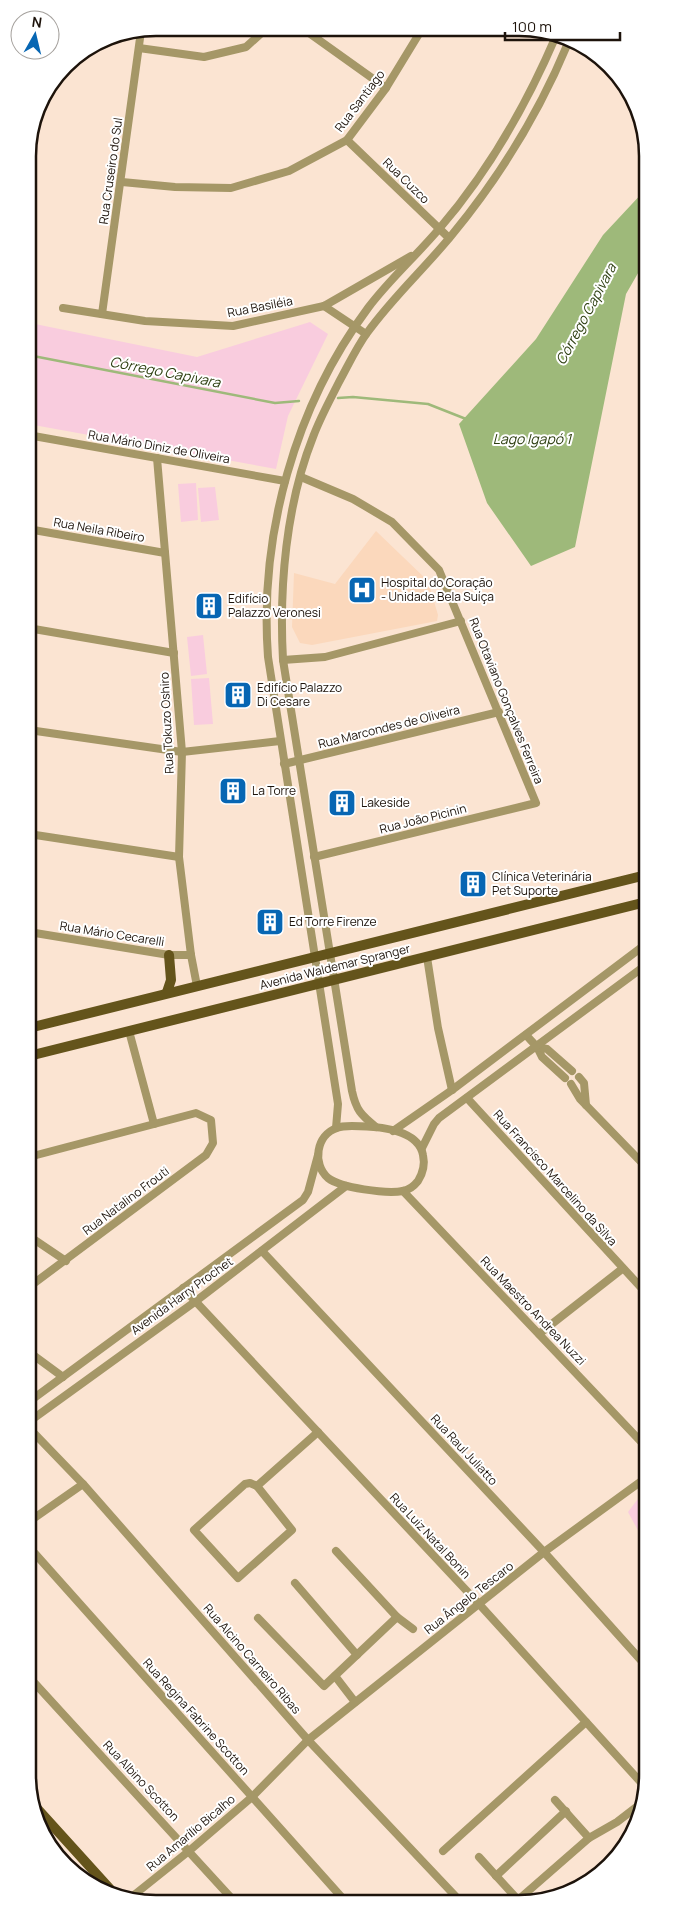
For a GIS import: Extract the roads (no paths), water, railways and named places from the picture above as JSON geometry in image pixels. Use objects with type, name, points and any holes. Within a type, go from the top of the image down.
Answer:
[{"type":"main road","name":"Avenida Waldemar Spranger","points":[[36,1026],[639,877]]},
{"type":"main road","name":"Avenida Waldemar Spranger","points":[[36,1054],[639,904]]},
{"type":"main road","points":[[168,992],[171,980],[169,955]]},
{"type":"main road","points":[[44,1816],[105,1883]]},
{"type":"street","name":"Rua Santiago","points":[[122,182],[175,187],[231,188],[289,171],[347,140],[386,88],[418,36]]},
{"type":"street","points":[[139,48],[204,56],[246,47],[257,37]]},
{"type":"street","points":[[314,37],[386,88]]},
{"type":"street","name":"Rua Cruseiro do Sul","points":[[102,314],[122,182],[140,38]]},
{"type":"street","points":[[336,1128],[338,1104],[268,657],[266,626],[270,559],[278,506],[302,429],[318,393],[355,328],[368,308],[439,229],[488,164],[514,124],[553,42]]},
{"type":"street","points":[[376,1127],[360,1113],[356,1106],[283,660],[283,590],[286,549],[301,477],[312,437],[336,387],[366,334],[387,307],[466,218],[525,132],[541,103],[566,47]]},
{"type":"street","points":[[514,124],[525,132]]},
{"type":"street","name":"Rua Cuzco","points":[[347,140],[449,238]]},
{"type":"street","name":"Rua Basiléia","points":[[63,308],[145,321],[232,326],[324,306],[417,252]]},
{"type":"street","points":[[324,306],[366,334]]},
{"type":"street","name":"Rua Mário Diniz de Oliveira","points":[[37,437],[285,482]]},
{"type":"street","name":"Rua Tokuzo Oshiro","points":[[157,458],[182,752],[179,856],[191,955],[197,986]]},
{"type":"street","name":"Rua Otaviano Gonçalves Ferreira","points":[[301,477],[353,498],[392,522],[439,570],[536,803]]},
{"type":"street","name":"Rua Neila Ribeiro","points":[[37,531],[165,553]]},
{"type":"street","points":[[283,660],[325,656],[461,621]]},
{"type":"street","points":[[37,629],[174,653]]},
{"type":"street","name":"Rua Marcondes de Oliveira","points":[[284,764],[499,712]]},
{"type":"street","points":[[37,731],[182,752],[280,741]]},
{"type":"street","name":"Rua João Picinin","points":[[314,857],[536,803]]},
{"type":"street","points":[[37,835],[179,856]]},
{"type":"street","name":"Rua Mário Cecarelli","points":[[37,933],[169,955],[191,955]]},
{"type":"street","points":[[393,1131],[452,1090],[639,950]]},
{"type":"street","points":[[427,957],[438,1028],[452,1090]]},
{"type":"street","points":[[422,1148],[411,1137],[393,1131],[376,1127],[352,1126],[336,1128],[323,1137],[319,1146],[318,1156],[323,1172],[336,1183],[391,1192],[403,1191],[414,1186],[424,1168],[422,1148],[439,1118],[638,971]]},
{"type":"street","points":[[36,1155],[154,1124],[129,1031]]},
{"type":"street","points":[[526,1035],[537,1047],[542,1057],[571,1084],[580,1099],[638,1159]]},
{"type":"street","points":[[537,1047],[547,1049],[572,1071]]},
{"type":"street","points":[[571,1084],[578,1085],[581,1080],[586,1105]]},
{"type":"street","name":"Rua Francisco Marcelino da Silva","points":[[468,1098],[638,1285]]},
{"type":"street","name":"Rua Natalino Frouti","points":[[36,1282],[206,1155],[213,1143],[211,1120],[196,1113],[154,1124]]},
{"type":"street","name":"Avenida Harry Prochet","points":[[36,1397],[303,1200],[308,1192],[318,1156]]},
{"type":"street","name":"Avenida Harry Prochet","points":[[36,1417],[196,1301],[346,1186]]},
{"type":"street","name":"Rua Maestro Andrea Nuzzi","points":[[403,1191],[638,1439]]},
{"type":"street","points":[[36,1241],[66,1261]]},
{"type":"street","name":"Rua Raul Juliatto","points":[[262,1251],[544,1552],[638,1657]]},
{"type":"street","points":[[539,1334],[622,1269]]},
{"type":"street","name":"Rua Luiz Natal Bonin","points":[[183,1288],[479,1604],[638,1779]]},
{"type":"street","points":[[36,1357],[63,1377]]},
{"type":"street","points":[[257,1486],[318,1432]]},
{"type":"street","name":"Rua Alcino Carneiro Ribas","points":[[36,1435],[83,1484],[308,1740],[454,1895]]},
{"type":"street","points":[[250,1483],[257,1486],[292,1530],[238,1578],[194,1530],[245,1484],[250,1483]]},
{"type":"street","name":"Rua Ângelo Tescaro","points":[[308,1740],[544,1552],[638,1483]]},
{"type":"street","points":[[36,1517],[83,1484]]},
{"type":"street","points":[[336,1551],[397,1617],[413,1629]]},
{"type":"street","name":"Rua Regina Fabrine Scotton","points":[[36,1555],[340,1895]]},
{"type":"street","points":[[294,1583],[357,1655]]},
{"type":"street","points":[[258,1618],[324,1686],[397,1617]]},
{"type":"street","points":[[334,1676],[355,1702]]},
{"type":"street","name":"Rua Albino Scotton","points":[[36,1685],[229,1895]]},
{"type":"street","points":[[443,1851],[586,1722]]},
{"type":"street","name":"Rua Amarílio Bicalho","points":[[137,1893],[189,1851],[252,1796],[308,1740]]},
{"type":"street","points":[[555,1800],[589,1838]]},
{"type":"street","points":[[525,1894],[589,1838],[617,1822],[634,1809]]},
{"type":"street","points":[[496,1876],[566,1811]]},
{"type":"street","points":[[479,1858],[513,1895]]},
{"type":"water","name":"Lago Igapó 1","points":[[639,196],[639,272],[626,294],[575,547],[531,566],[487,503],[459,424],[536,339],[603,235]]},
{"type":"waterway","name":"Córrego Capivara","points":[[37,357],[275,403],[299,401]]},
{"type":"waterway","name":"Córrego Capivara","points":[[338,398],[353,397],[428,404],[466,419]]},
{"type":"place","name":"Hospital do Coração - Unidade Bela Suíça","points":[[362,590]]},
{"type":"place","name":"Edifício Palazzo Veronesi","points":[[209,606]]},
{"type":"place","name":"Edifício Palazzo Di Cesare","points":[[238,695]]},
{"type":"place","name":"La Torre","points":[[233,791]]},
{"type":"place","name":"Lakeside","points":[[342,803]]},
{"type":"place","name":"Clínica Veterinária Pet Suporte","points":[[473,884]]},
{"type":"place","name":"Ed Torre Firenze","points":[[270,922]]}]
